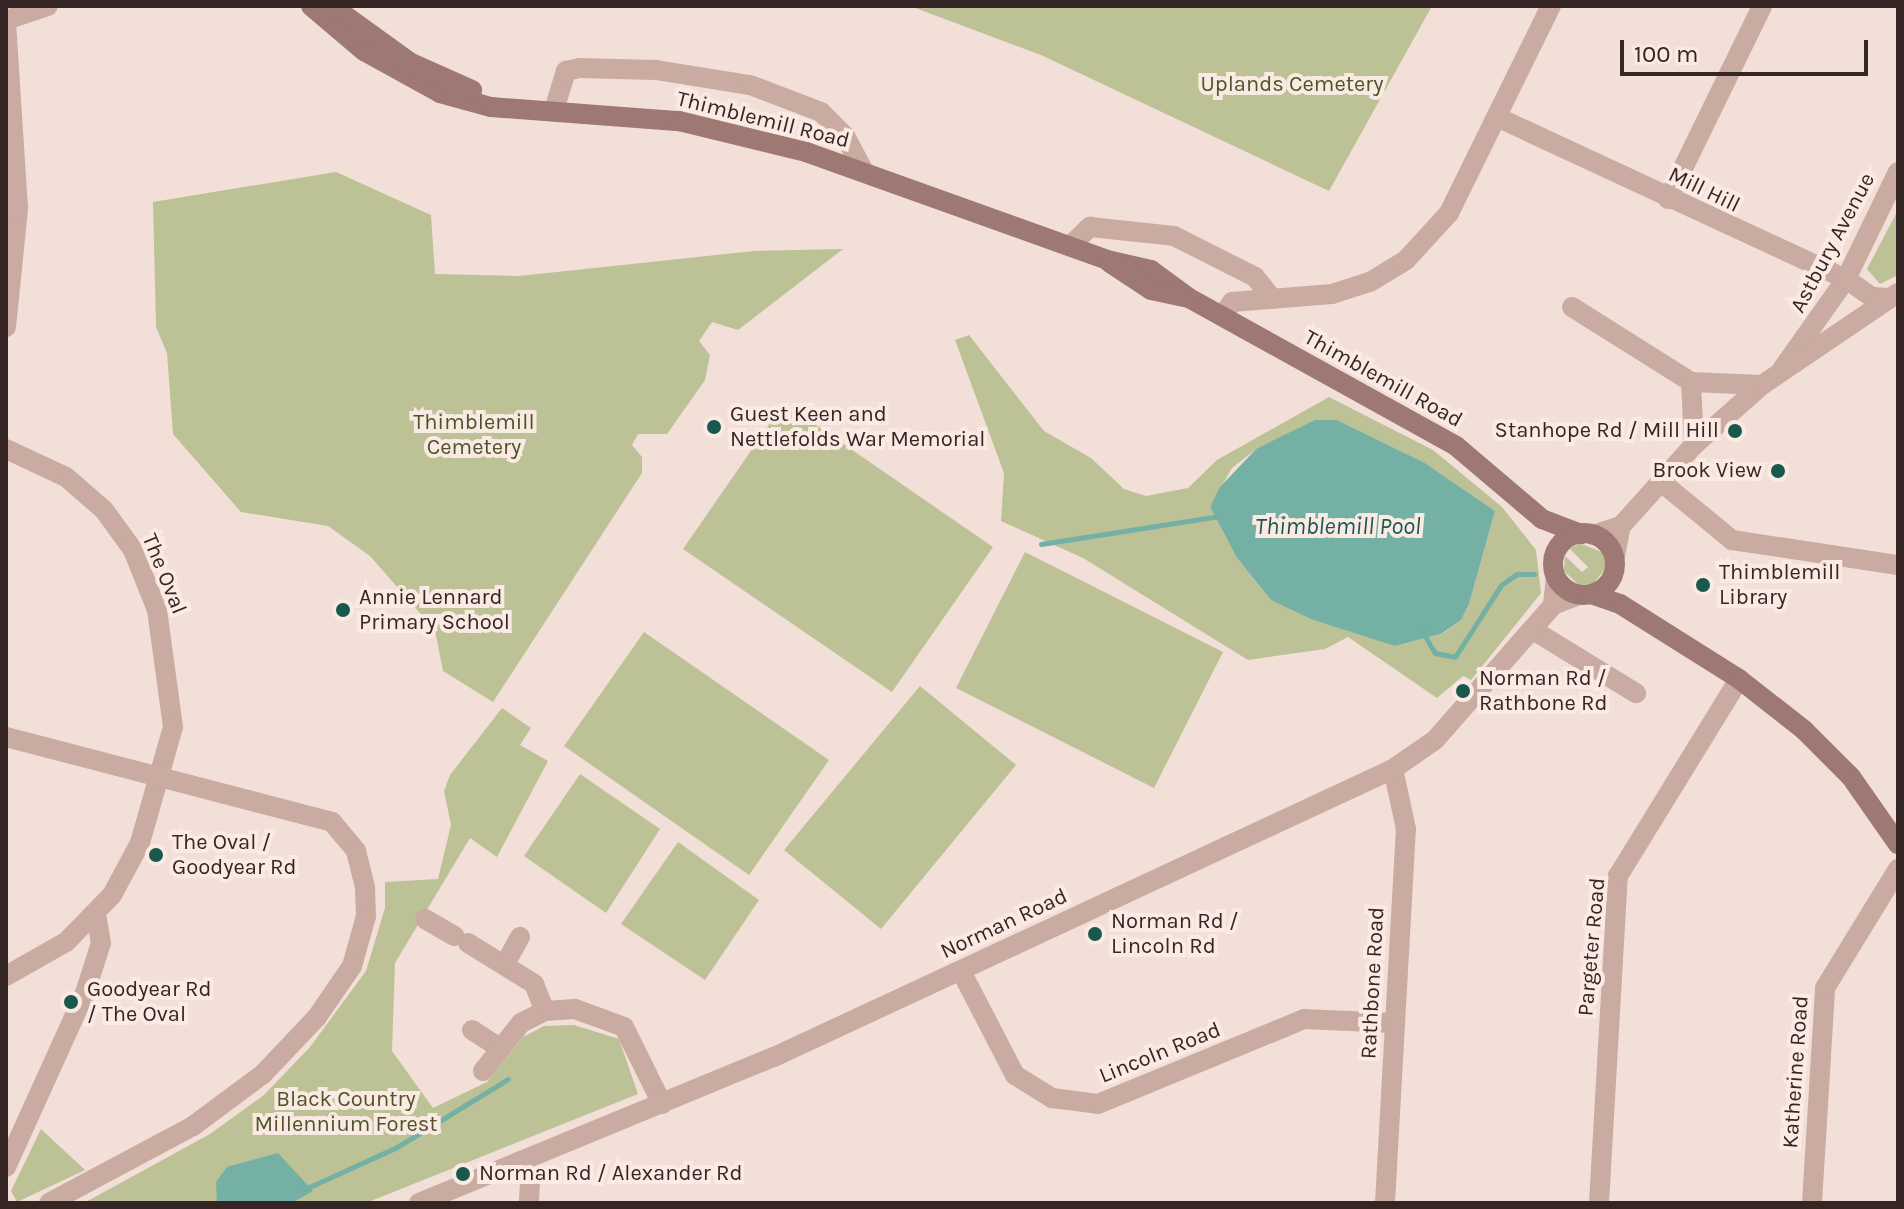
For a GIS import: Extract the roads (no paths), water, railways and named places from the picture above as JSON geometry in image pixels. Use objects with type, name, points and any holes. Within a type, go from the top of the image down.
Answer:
[{"type":"main road","name":"Thimblemill Road","points":[[311,6],[364,51],[440,93],[519,107],[679,121],[864,171],[1107,260],[1158,273],[1189,298],[1456,446],[1542,519],[1587,534]]},
{"type":"main road","name":"Thimblemill Road","points":[[332,6],[411,63],[519,107]]},
{"type":"main road","points":[[1542,519],[1554,554],[1556,578],[1585,595],[1620,604],[1739,679],[1851,777],[1898,844]]},
{"type":"main road","points":[[1554,554],[1565,539],[1587,534],[1614,567],[1620,604]]},
{"type":"main road","points":[[1585,595],[1614,567]]},
{"type":"street","points":[[6,327],[18,208],[6,20],[48,6]]},
{"type":"street","points":[[1223,315],[1232,302],[1332,294],[1370,282],[1406,260],[1449,213],[1499,118],[1551,6]]},
{"type":"street","points":[[1668,199],[1762,6]]},
{"type":"street","name":"Thimblemill Road","points":[[554,110],[566,71],[580,68],[656,70],[750,85],[821,112],[845,136],[864,171]]},
{"type":"street","name":"Mill Hill","points":[[1499,118],[1846,279],[1872,297],[1894,296]]},
{"type":"street","name":"Astbury Avenue","points":[[1779,373],[1846,279],[1898,172]]},
{"type":"street","points":[[1070,246],[1090,227],[1174,236],[1255,277],[1273,299]]},
{"type":"street","points":[[1614,567],[1621,526],[1694,445],[1762,385],[1894,296]]},
{"type":"street","points":[[1572,307],[1691,382],[1762,385]]},
{"type":"street","points":[[1691,382],[1694,445]]},
{"type":"street","name":"The Oval","points":[[6,449],[66,477],[104,510],[133,550],[157,610],[171,678],[173,727],[162,777],[140,843],[96,915]]},
{"type":"street","points":[[1660,481],[1732,540],[1898,565]]},
{"type":"street","points":[[1587,534],[1621,526]]},
{"type":"street","points":[[1556,578],[1553,605],[1585,595]]},
{"type":"street","name":"Norman Road","points":[[419,1203],[662,1104],[961,971],[1393,769],[1435,740],[1553,605]]},
{"type":"street","points":[[1533,630],[1636,693]]},
{"type":"street","name":"Pargeter Road","points":[[1599,1203],[1618,876],[1739,679]]},
{"type":"street","points":[[6,737],[332,822],[362,865],[361,943],[317,1017],[231,1101],[49,1203]]},
{"type":"street","name":"Rathbone Road","points":[[1385,1203],[1406,808],[1393,769]]},
{"type":"street","name":"Katherine Road","points":[[1812,1203],[1825,988],[1898,869]]},
{"type":"street","points":[[6,976],[46,957],[96,915],[101,943],[85,993],[6,1167]]},
{"type":"street","points":[[425,919],[534,984],[545,1011]]},
{"type":"street","points":[[505,964],[520,937]]},
{"type":"street","name":"Lincoln Road","points":[[961,971],[1015,1075],[1052,1098],[1098,1104],[1304,1019],[1394,1023]]},
{"type":"street","points":[[483,1071],[497,1046],[545,1011],[575,1009],[624,1027],[662,1104]]},
{"type":"street","points":[[472,1030],[497,1046]]},
{"type":"street","points":[[520,1161],[530,1182],[529,1203]]},
{"type":"water","name":"Thimblemill Pool","points":[[1315,420],[1337,420],[1425,463],[1495,511],[1469,604],[1461,620],[1441,634],[1395,646],[1311,619],[1271,600],[1237,558],[1210,507],[1220,487],[1256,449]]},
{"type":"water","points":[[278,1153],[313,1191],[292,1203],[217,1203],[216,1182],[227,1167]]},
{"type":"waterway","points":[[1041,544],[1220,516]]},
{"type":"waterway","points":[[1423,633],[1435,653],[1455,657],[1501,585],[1517,574],[1534,574]]},
{"type":"waterway","points":[[305,1189],[397,1147],[508,1079]]},
{"type":"place","name":"Guest Keen and Nettlefolds War Memorial","points":[[714,427]]},
{"type":"place","name":"Stanhope Rd / Mill Hill","points":[[1735,431]]},
{"type":"place","name":"Brook View","points":[[1778,471]]},
{"type":"place","name":"Thimblemill Library","points":[[1703,585]]},
{"type":"place","name":"Annie Lennard Primary School","points":[[343,610]]},
{"type":"place","name":"Norman Rd / Rathbone Rd","points":[[1463,691]]},
{"type":"place","name":"The Oval / Goodyear Rd","points":[[156,855]]},
{"type":"place","name":"Norman Rd / Lincoln Rd","points":[[1095,934]]},
{"type":"place","name":"Goodyear Rd / The Oval","points":[[71,1002]]},
{"type":"place","name":"Norman Rd / Alexander Rd","points":[[463,1174]]},
{"type":"park label","name":"Uplands Cemetery","points":[[1292,85]]},
{"type":"park label","name":"Thimblemill Cemetery","points":[[474,434]]},
{"type":"park label","name":"Black Country Millennium Forest","points":[[346,1112]]}]
